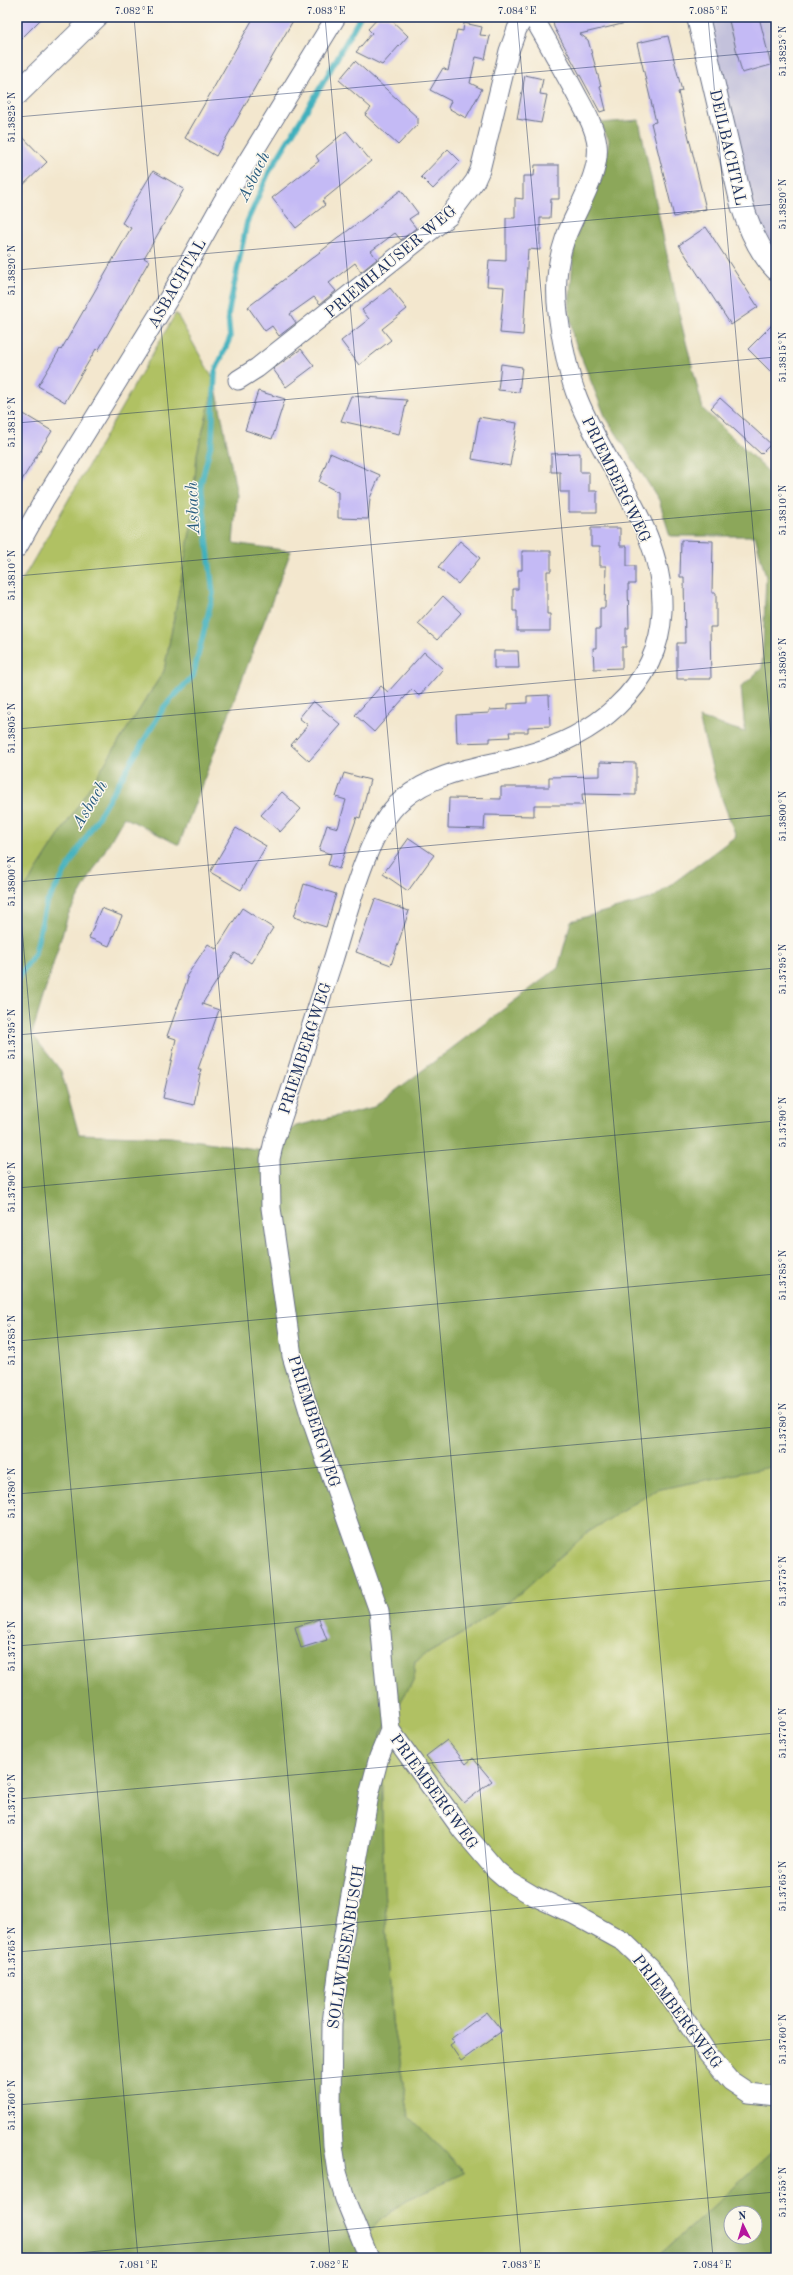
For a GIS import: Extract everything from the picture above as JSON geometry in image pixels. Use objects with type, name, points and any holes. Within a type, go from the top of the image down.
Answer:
[{"type":"street","points":[[17,94],[96,17]]},
{"type":"street","name":"ASBACHTAL","points":[[17,548],[44,500],[172,293],[222,203],[336,17]]},
{"type":"street","name":"PRIEMHAUSER WEG","points":[[238,380],[257,368],[449,216],[475,181],[480,170],[509,51],[517,29],[524,17]]},
{"type":"street","name":"PRIEMBERGWEG","points":[[533,17],[585,113],[597,142],[595,167],[565,240],[560,258],[558,310],[569,372],[578,400],[648,535],[658,572],[662,611],[660,633],[654,653],[634,689],[619,706],[592,725],[541,750],[527,755],[453,773],[420,786],[391,810],[368,855],[274,1141],[269,1166],[271,1208],[292,1356],[312,1421],[379,1612],[390,1730],[462,1830],[496,1870],[510,1882],[532,1895],[575,1915],[624,1942],[650,1967],[708,2054],[731,2081],[750,2093],[776,2096]]},
{"type":"street","name":"DEILBACHTAL","points":[[698,17],[742,205],[756,240],[776,269]]},
{"type":"street","name":"SOLLWIESENBUSCH","points":[[369,2258],[337,2172],[332,2145],[332,2023],[341,1951],[370,1795],[379,1757],[390,1730]]},
{"type":"shaded area","points":[[705,17],[776,17],[776,258],[753,220]]},
{"type":"green space","points":[[639,120],[681,322],[703,409],[776,479],[776,1466],[656,1490],[587,1533],[519,1594],[463,1633],[415,1661],[413,1681],[381,1734],[383,1869],[392,2021],[409,2116],[465,2173],[402,2202],[368,2232],[362,2258],[17,2258],[17,901],[164,671],[191,527],[197,454],[215,382],[237,495],[233,543],[291,551],[179,845],[124,817],[68,915],[32,1034],[61,1071],[79,1134],[171,1137],[263,1150],[296,1126],[374,1107],[558,968],[571,921],[653,898],[736,836],[716,783],[699,718],[745,732],[741,687],[762,668],[766,577],[755,536],[670,536],[659,500],[605,416],[573,337],[569,309],[574,247],[582,218],[604,173],[609,140],[600,123]]},
{"type":"green space","points":[[176,313],[215,382],[197,454],[191,527],[164,671],[17,901],[17,589]]},
{"type":"green space","points":[[770,1465],[776,1465],[776,2150],[656,2258],[362,2258],[368,2232],[402,2202],[464,2173],[409,2116],[392,2021],[383,1869],[381,1734],[413,1681],[415,1661],[465,1632],[586,1533],[656,1490]]},
{"type":"green space","points":[[775,2150],[776,2258],[656,2258]]},
{"type":"building","points":[[17,17],[43,17],[17,43]]},
{"type":"building","points":[[254,17],[295,17],[216,156],[185,138]]},
{"type":"building","points":[[379,17],[388,17],[408,36],[382,65],[356,52],[372,33],[368,29]]},
{"type":"building","points":[[552,17],[625,17],[626,23],[580,34],[588,40],[606,110],[600,112],[554,27]]},
{"type":"building","points":[[728,17],[759,17],[771,65],[742,73]]},
{"type":"building","points":[[464,23],[482,27],[480,35],[490,36],[485,59],[476,57],[470,83],[482,89],[466,118],[448,108],[451,101],[430,90],[443,68],[448,71],[457,30],[463,31]]},
{"type":"building","points":[[668,36],[682,91],[678,92],[706,209],[674,217],[651,123],[656,122],[637,43]]},
{"type":"building","points":[[355,61],[418,118],[418,124],[398,145],[365,115],[371,108],[339,80]]},
{"type":"building","points":[[525,75],[543,79],[540,94],[547,95],[541,123],[517,119]]},
{"type":"building","points":[[17,131],[47,162],[17,191]]},
{"type":"building","points":[[346,131],[371,161],[322,201],[325,205],[296,228],[272,198],[319,161],[316,156]]},
{"type":"building","points":[[448,149],[460,161],[433,189],[421,177]]},
{"type":"building","points":[[535,165],[559,165],[559,199],[551,199],[550,218],[540,218],[540,250],[528,249],[523,335],[500,333],[504,287],[487,286],[489,260],[506,261],[506,218],[515,218],[515,198],[523,199],[523,176],[534,176]]},
{"type":"building","points":[[153,171],[184,189],[144,258],[149,261],[98,351],[96,349],[65,402],[38,386],[60,349],[61,350],[131,228],[122,223]]},
{"type":"building","points":[[401,190],[418,213],[409,219],[416,228],[401,240],[395,233],[371,251],[377,259],[361,272],[355,263],[329,283],[336,291],[320,304],[314,297],[290,314],[296,323],[279,336],[272,326],[265,331],[248,307]]},
{"type":"building","points":[[706,227],[758,307],[731,325],[679,245]]},
{"type":"building","points":[[390,288],[407,309],[382,329],[391,340],[359,365],[341,341],[369,319],[362,310]]},
{"type":"building","points":[[776,321],[776,377],[748,349]]},
{"type":"building","points":[[301,349],[314,366],[286,387],[273,369]]},
{"type":"building","points":[[501,364],[522,367],[519,392],[498,390]]},
{"type":"building","points":[[258,391],[285,399],[272,439],[245,430]]},
{"type":"building","points":[[351,396],[407,400],[399,434],[341,421]]},
{"type":"building","points":[[720,398],[771,444],[761,454],[711,408]]},
{"type":"building","points":[[17,410],[52,431],[17,488]]},
{"type":"building","points":[[479,417],[517,423],[510,466],[472,459]]},
{"type":"building","points":[[330,453],[380,475],[370,498],[368,519],[338,518],[338,492],[319,482]]},
{"type":"building","points":[[580,453],[580,472],[589,472],[589,491],[597,491],[597,512],[569,512],[569,492],[560,492],[560,472],[551,472],[551,454]]},
{"type":"building","points":[[591,528],[620,528],[620,546],[627,546],[627,566],[635,566],[635,584],[628,584],[629,628],[626,628],[626,647],[622,647],[622,668],[594,669],[593,648],[596,648],[596,629],[600,629],[600,608],[605,608],[606,566],[600,566],[600,546],[591,546]]},
{"type":"building","points":[[681,540],[713,541],[712,593],[716,593],[716,627],[710,627],[711,679],[677,679],[677,643],[685,643],[684,577],[680,577]]},
{"type":"building","points":[[460,541],[480,558],[458,584],[438,567]]},
{"type":"building","points":[[522,551],[551,551],[551,571],[547,571],[547,614],[550,614],[550,631],[517,631],[517,611],[513,611],[513,589],[518,589],[518,570],[522,570]]},
{"type":"building","points":[[443,596],[461,613],[437,640],[418,624]]},
{"type":"building","points":[[494,651],[518,651],[519,668],[494,668]]},
{"type":"building","points":[[424,652],[443,669],[419,696],[412,689],[374,732],[355,715],[381,686],[388,692]]},
{"type":"building","points":[[549,695],[550,726],[528,727],[528,732],[509,732],[510,737],[490,738],[490,742],[457,743],[456,715],[489,713],[489,710],[508,709],[508,704],[527,703],[527,696]]},
{"type":"building","points":[[313,701],[341,725],[309,761],[291,745],[308,725],[299,718]]},
{"type":"building","points":[[600,762],[636,763],[636,795],[582,794],[583,805],[534,805],[534,816],[485,815],[484,829],[448,828],[449,798],[501,799],[501,787],[549,787],[549,777],[600,776]]},
{"type":"building","points":[[344,773],[370,780],[360,818],[357,817],[339,869],[328,865],[331,854],[319,850],[327,825],[338,828],[346,800],[336,797]]},
{"type":"building","points":[[282,792],[301,809],[280,832],[261,815]]},
{"type":"building","points":[[236,828],[266,846],[241,890],[210,872]]},
{"type":"building","points":[[409,838],[434,855],[408,891],[383,874]]},
{"type":"building","points":[[304,884],[336,894],[326,927],[294,917]]},
{"type":"building","points":[[375,899],[409,911],[391,965],[356,952]]},
{"type":"building","points":[[101,908],[122,916],[109,946],[89,938]]},
{"type":"building","points":[[242,908],[273,928],[251,963],[235,953],[202,1004],[219,1010],[198,1069],[201,1069],[194,1105],[163,1098],[176,1039],[167,1036],[188,978],[186,977],[208,944],[216,949]]},
{"type":"building","points":[[319,1619],[327,1640],[301,1648],[295,1627]]},
{"type":"building","points":[[447,1740],[466,1764],[473,1758],[492,1781],[464,1803],[426,1756]]},
{"type":"building","points":[[487,2012],[502,2031],[461,2061],[450,2045],[454,2042],[452,2038]]},
{"type":"waterway","name":"Asbach","points":[[17,980],[35,953],[46,904],[164,707],[193,676],[213,594],[201,484],[212,440],[215,372],[230,338],[228,315],[247,222],[269,172],[323,83],[360,17]]}]
